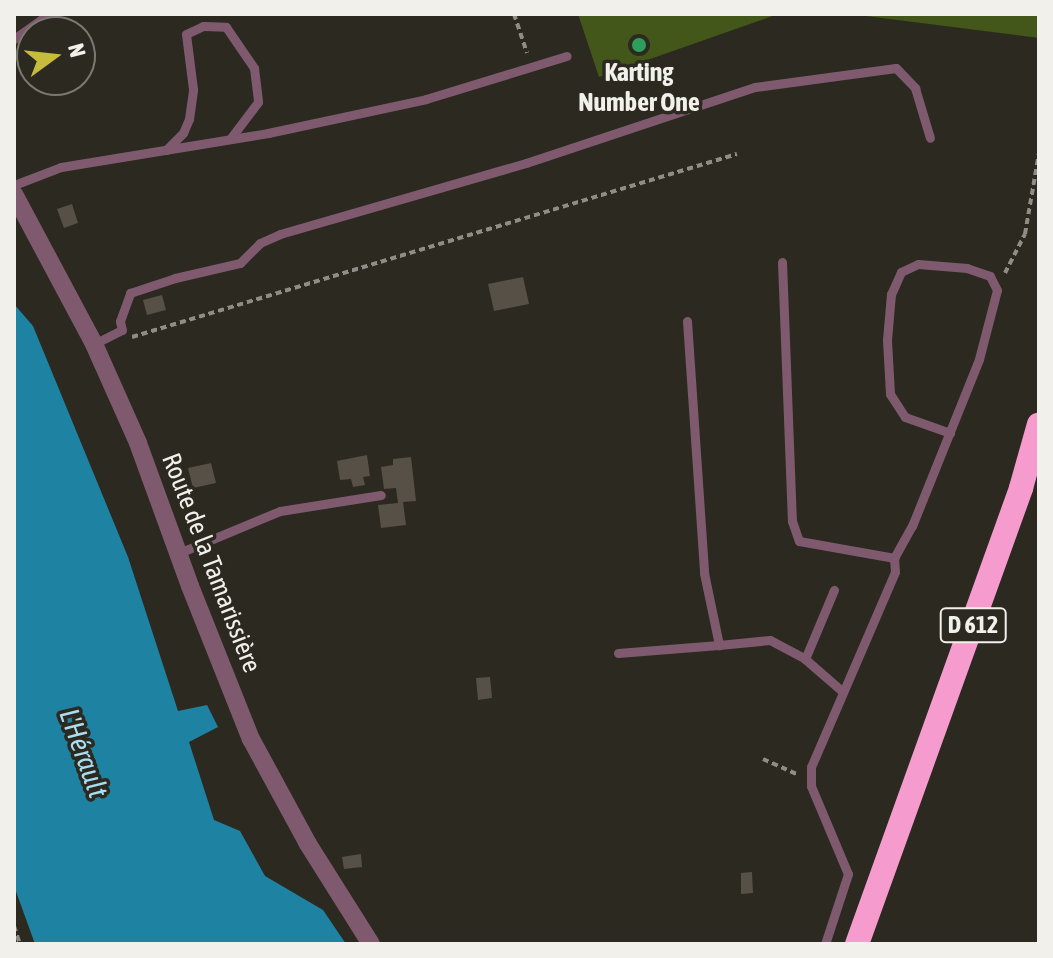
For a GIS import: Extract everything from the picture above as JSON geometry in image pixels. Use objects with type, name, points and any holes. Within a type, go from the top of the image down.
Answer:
[{"type":"highway","name":"D 612","points":[[857,944],[1021,488],[1039,424]]},
{"type":"highway","name":"D 612","points":[[1021,488],[1039,453]]},
{"type":"street","name":"Route de la Tamarissière","points":[[14,194],[94,344],[138,443],[251,739],[308,844],[371,944]]},
{"type":"lane","points":[[14,39],[49,14]]},
{"type":"lane","points":[[166,150],[183,133],[189,119],[193,89],[186,34],[203,26],[226,27],[254,68],[258,102],[230,139]]},
{"type":"lane","points":[[14,185],[61,167],[230,139],[426,99],[567,56]]},
{"type":"lane","points":[[94,344],[122,330],[120,321],[130,293],[240,263],[260,243],[280,234],[526,163],[755,87],[896,68],[915,88],[930,138]]},
{"type":"lane","points":[[782,262],[792,521],[799,541],[894,558]]},
{"type":"lane","points":[[825,944],[848,874],[811,786],[811,767],[895,572],[894,558],[912,526],[950,433],[979,359],[997,290],[990,276],[967,268],[918,264],[901,272],[891,294],[887,340],[890,394],[905,417],[950,433]]},
{"type":"lane","points":[[687,321],[704,573],[719,645]]},
{"type":"lane","points":[[179,553],[280,511],[381,495]]},
{"type":"lane","points":[[805,659],[834,590]]},
{"type":"lane","points":[[618,653],[770,640],[805,659],[842,691]]},
{"type":"path","points":[[514,14],[531,66]]},
{"type":"path","points":[[997,290],[1025,234],[1039,153]]},
{"type":"path","points":[[94,344],[164,330],[737,154]]},
{"type":"path","points":[[763,759],[811,778]]},
{"type":"path","points":[[14,926],[20,944]]},
{"type":"green space","name":"Karting Number One","points":[[578,14],[778,14],[599,77]]},
{"type":"green space","points":[[850,14],[1039,14],[1039,38]]},
{"type":"water","name":"L'Hérault","points":[[14,304],[33,326],[128,557],[178,711],[207,705],[218,727],[189,742],[214,820],[240,831],[265,876],[323,910],[346,944],[35,944],[14,886]]},
{"type":"building","points":[[72,204],[78,223],[64,228],[57,209]]},
{"type":"building","points":[[523,277],[529,304],[494,311],[488,284]]},
{"type":"building","points":[[162,295],[166,310],[147,315],[143,300]]},
{"type":"building","points":[[367,455],[370,476],[363,477],[365,485],[353,487],[351,479],[340,480],[337,461]]},
{"type":"building","points":[[411,457],[416,501],[403,502],[406,525],[381,528],[378,505],[398,503],[396,488],[384,489],[381,467],[393,465],[393,459]]},
{"type":"building","points":[[211,463],[216,483],[193,488],[188,468]]},
{"type":"building","points":[[490,677],[492,698],[478,700],[476,678]]},
{"type":"building","points":[[361,854],[362,867],[344,869],[342,857]]},
{"type":"building","points":[[752,872],[753,893],[741,894],[741,873]]},
{"type":"place","name":"Karting Number One","points":[[639,45]]}]
